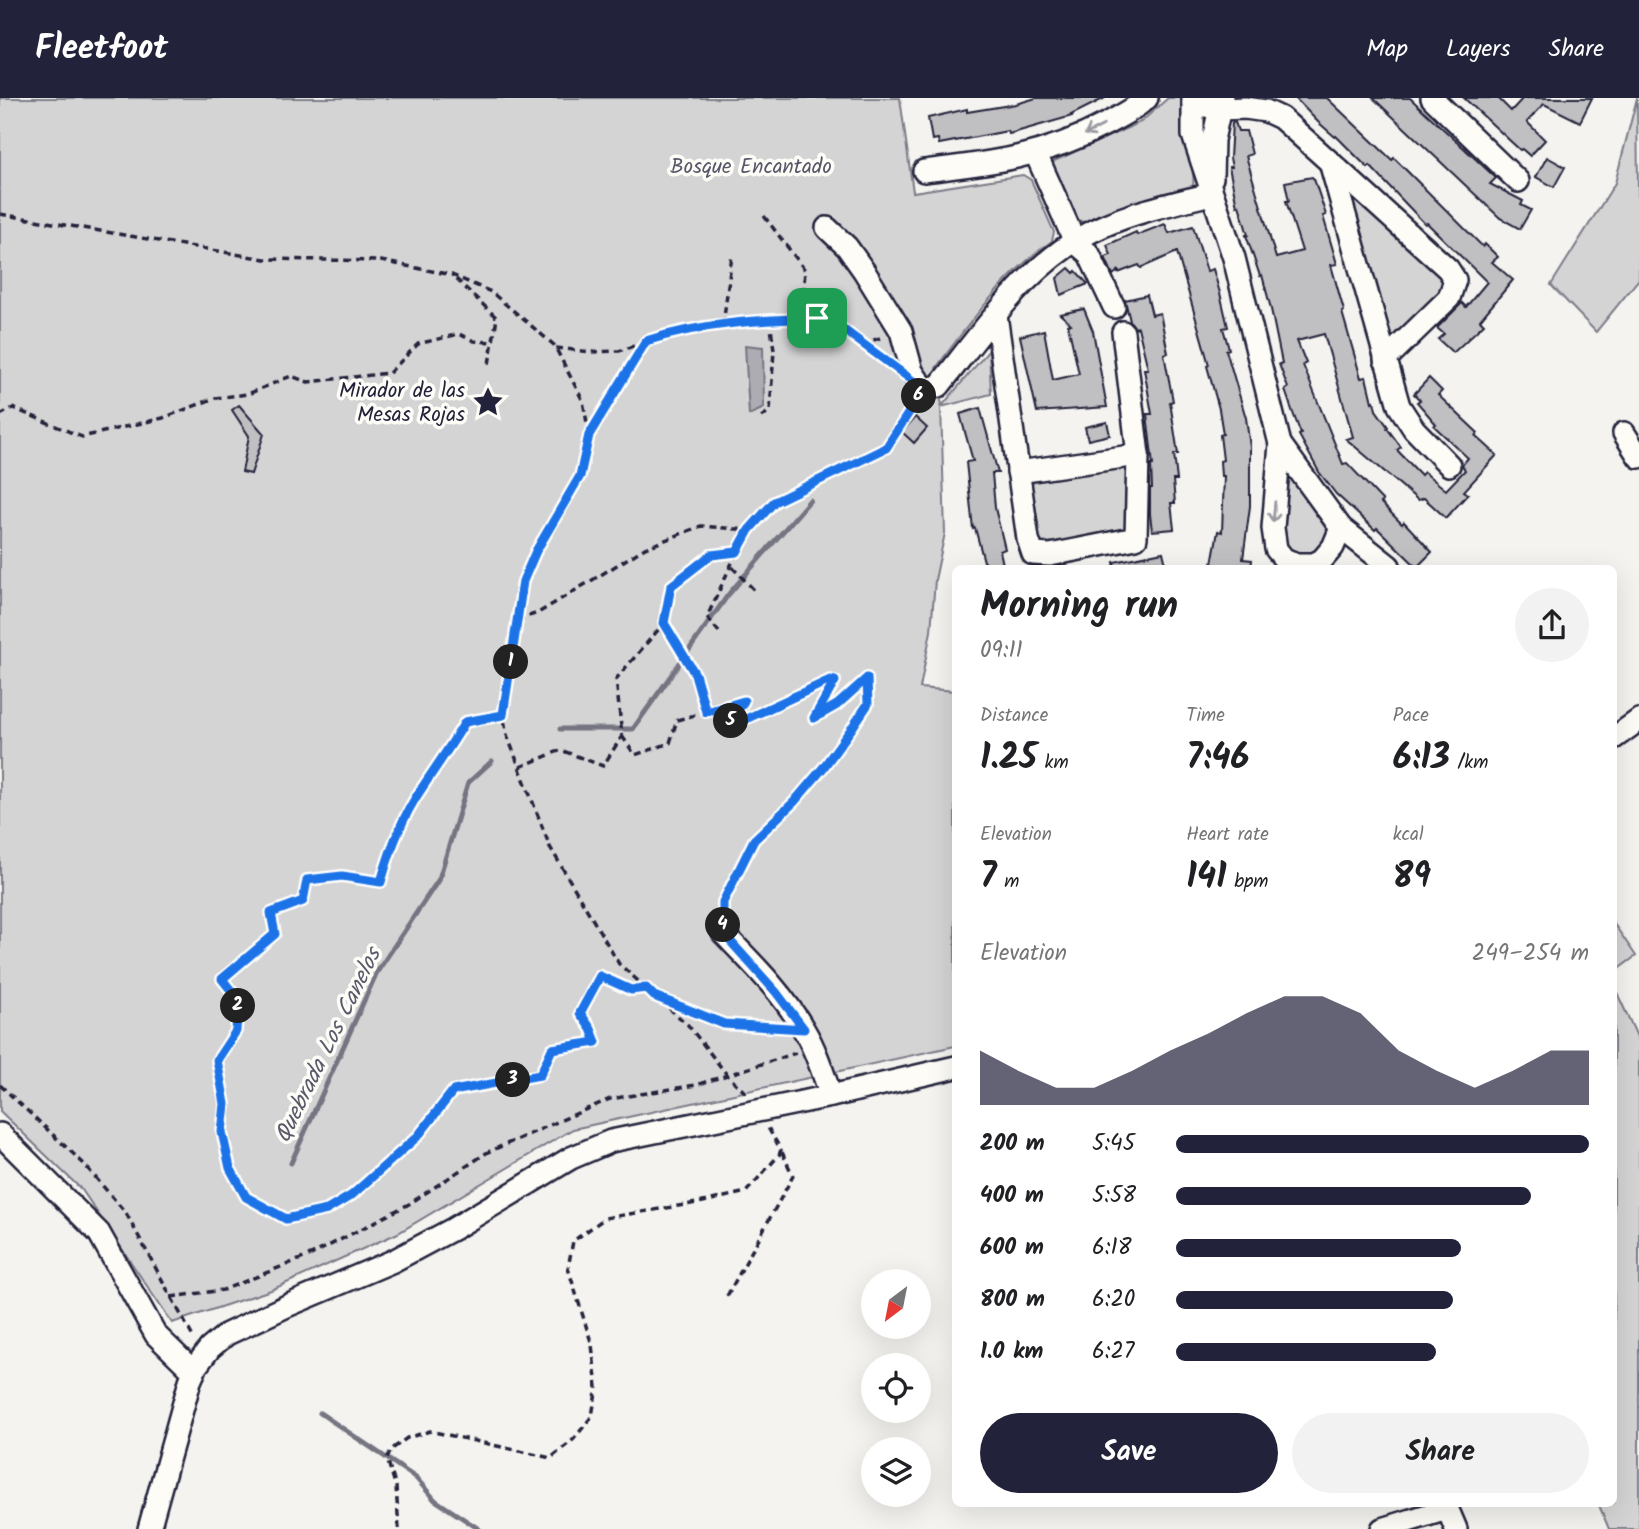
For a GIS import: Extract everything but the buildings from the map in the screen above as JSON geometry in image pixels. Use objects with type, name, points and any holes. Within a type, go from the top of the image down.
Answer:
[{"type":"street","points":[[924,171],[1036,154],[1086,135],[1136,108],[1147,98]]},
{"type":"street","points":[[1269,98],[1281,118],[1448,269],[1455,280],[1449,298],[1385,360]]},
{"type":"street","points":[[1432,98],[1518,181]]},
{"type":"street","points":[[1281,118],[1266,111],[1193,100],[1193,135],[1234,258],[1280,444],[1273,528],[1276,549],[1284,559],[1296,565],[1314,564],[1322,560],[1333,547],[1341,528]]},
{"type":"street","points":[[1211,194],[1213,141],[1221,104]]},
{"type":"street","points":[[1036,154],[1075,242],[1089,254],[1114,307]]},
{"type":"street","points":[[1329,162],[1399,406],[1432,450],[1449,465]]},
{"type":"street","points":[[827,228],[847,247],[864,271],[901,331],[912,371],[931,387],[1020,287],[1046,263],[1075,242],[1101,227],[1143,211],[1211,194]]},
{"type":"street","points":[[996,315],[1028,539],[1033,554],[1050,555],[1136,538],[1138,455],[1123,332]]},
{"type":"street","points":[[1624,433],[1639,457]]},
{"type":"street","points":[[1280,444],[1341,528],[1388,565]]},
{"type":"street","points":[[1018,472],[1138,455]]},
{"type":"street","points":[[1617,736],[1639,720]]},
{"type":"street","points":[[723,933],[776,992],[808,1038],[831,1096]]},
{"type":"street","points":[[149,1529],[199,1364],[210,1348],[227,1334],[393,1261],[453,1230],[571,1158],[611,1141],[952,1068]]},
{"type":"street","points":[[0,1134],[99,1233],[156,1335],[199,1364]]},
{"type":"street","points":[[1382,1529],[1443,1507]]},
{"type":"street","points":[[1446,1507],[1455,1529]]},
{"type":"path","points":[[0,214],[265,259],[381,261],[452,275],[491,292],[556,348],[583,401],[589,435]]},
{"type":"path","points":[[764,216],[805,270],[803,298],[817,318]]},
{"type":"path","points":[[723,325],[732,255]]},
{"type":"path","points":[[452,275],[497,318],[489,364]]},
{"type":"path","points":[[556,348],[591,352],[620,351],[671,333],[770,320],[817,318],[840,327],[895,369]]},
{"type":"path","points":[[761,417],[770,411],[774,350],[770,320]]},
{"type":"path","points":[[0,415],[13,408],[82,437],[163,418],[215,398],[248,394],[291,376],[308,383],[389,373],[418,344],[459,334],[474,341],[492,342]]},
{"type":"path","points":[[646,341],[589,435],[580,476],[536,551],[523,581],[503,715],[507,735],[550,847],[619,964],[688,1025],[728,1076]]},
{"type":"path","points":[[719,632],[707,617],[749,530],[774,502],[886,448],[931,387]]},
{"type":"path","points":[[517,620],[538,613],[645,548],[701,526],[749,530]]},
{"type":"path","points":[[723,933],[723,902],[754,840],[794,802],[823,768],[868,704],[867,678],[837,705],[814,718],[835,681],[830,680],[733,725],[728,725],[744,701],[677,720],[670,743],[635,755],[622,736],[616,679],[664,623],[671,586],[711,555],[737,552]]},
{"type":"path","points":[[732,567],[756,592]]},
{"type":"path","points":[[664,623],[695,674],[706,712]]},
{"type":"path","points":[[503,715],[465,722],[451,747],[418,793],[402,823],[392,843],[381,882],[342,876],[307,880],[303,901],[271,913],[275,934],[222,979],[238,999],[236,1031],[217,1060],[225,1104],[222,1132],[230,1168],[246,1197],[286,1219],[327,1210],[352,1195],[418,1136],[453,1091],[540,1075],[552,1049],[596,1042],[580,1013],[600,976],[631,990],[646,988]]},
{"type":"path","points":[[520,767],[561,750],[603,766],[622,736]]},
{"type":"path","points":[[654,996],[724,1024],[808,1038]]},
{"type":"path","points":[[171,1297],[223,1290],[311,1255],[409,1204],[488,1152],[610,1099],[696,1085],[728,1076],[808,1038]]},
{"type":"path","points":[[0,1084],[83,1163],[126,1213],[171,1297],[199,1364]]},
{"type":"path","points":[[727,1296],[793,1176],[759,1111]]},
{"type":"path","points":[[399,1529],[396,1487],[387,1459],[391,1450],[407,1438],[430,1431],[551,1458],[574,1439],[592,1416],[597,1387],[592,1345],[568,1268],[573,1241],[605,1218],[746,1192],[781,1150]]},
{"type":"green space","name":"Bosque Encantado","points":[[0,98],[900,98],[913,192],[1023,175],[1031,180],[1054,232],[1052,241],[1004,283],[936,368],[942,406],[989,350],[991,394],[941,407],[945,533],[935,580],[931,631],[920,688],[952,691],[952,1047],[573,1129],[398,1233],[271,1290],[172,1323],[82,1190],[0,1111]]},
{"type":"green space","points":[[1168,98],[1188,98],[1184,132],[1193,174],[1193,188],[1135,206],[1088,225],[1075,218],[1052,162],[1141,122]]},
{"type":"green space","points":[[1637,98],[1639,279],[1596,332],[1551,285],[1615,183]]},
{"type":"green space","points":[[1347,192],[1448,284],[1390,344]]},
{"type":"green space","points":[[1126,466],[1131,526],[1120,535],[1039,544],[1029,483]]},
{"type":"green space","points":[[1284,467],[1327,530],[1322,547],[1311,556],[1293,556],[1280,541]]},
{"type":"green space","points":[[1617,928],[1636,956],[1617,970]]},
{"type":"green space","points":[[1617,993],[1639,1041],[1639,1529],[1609,1529],[1600,1507],[1617,1507]]},
{"type":"shaded area","points":[[745,345],[763,347],[764,408],[749,415]]},
{"type":"waterway","name":"Quebrada Los Canelos","points":[[560,729],[633,729],[728,595],[810,500]]},
{"type":"waterway","name":"Quebrada Los Canelos","points":[[291,1163],[377,972],[439,879],[468,783],[492,761]]},
{"type":"waterway","points":[[320,1413],[416,1478],[435,1500],[479,1529]]},
{"type":"place","name":"Mirador de las Mesas Rojas","points":[[488,402]]},
{"type":"route","points":[[817,318],[840,327],[924,389],[886,448],[774,502],[749,530],[737,552],[711,555],[671,586],[664,623],[695,674],[706,712],[744,701],[728,725],[830,680],[835,681],[814,718],[837,705],[867,678],[868,704],[823,768],[794,802],[754,840],[723,902],[723,933],[776,992],[804,1029],[724,1024],[654,996],[646,988],[631,990],[600,976],[580,1013],[596,1042],[552,1049],[540,1075],[453,1091],[418,1136],[352,1195],[327,1210],[286,1219],[246,1197],[230,1168],[222,1132],[225,1104],[217,1060],[236,1031],[238,999],[222,979],[275,934],[271,913],[303,901],[307,880],[342,876],[381,882],[392,843],[418,793],[451,747],[465,722],[503,715],[523,581],[536,551],[580,476],[589,435],[646,341],[671,333],[751,320],[817,318]]}]
